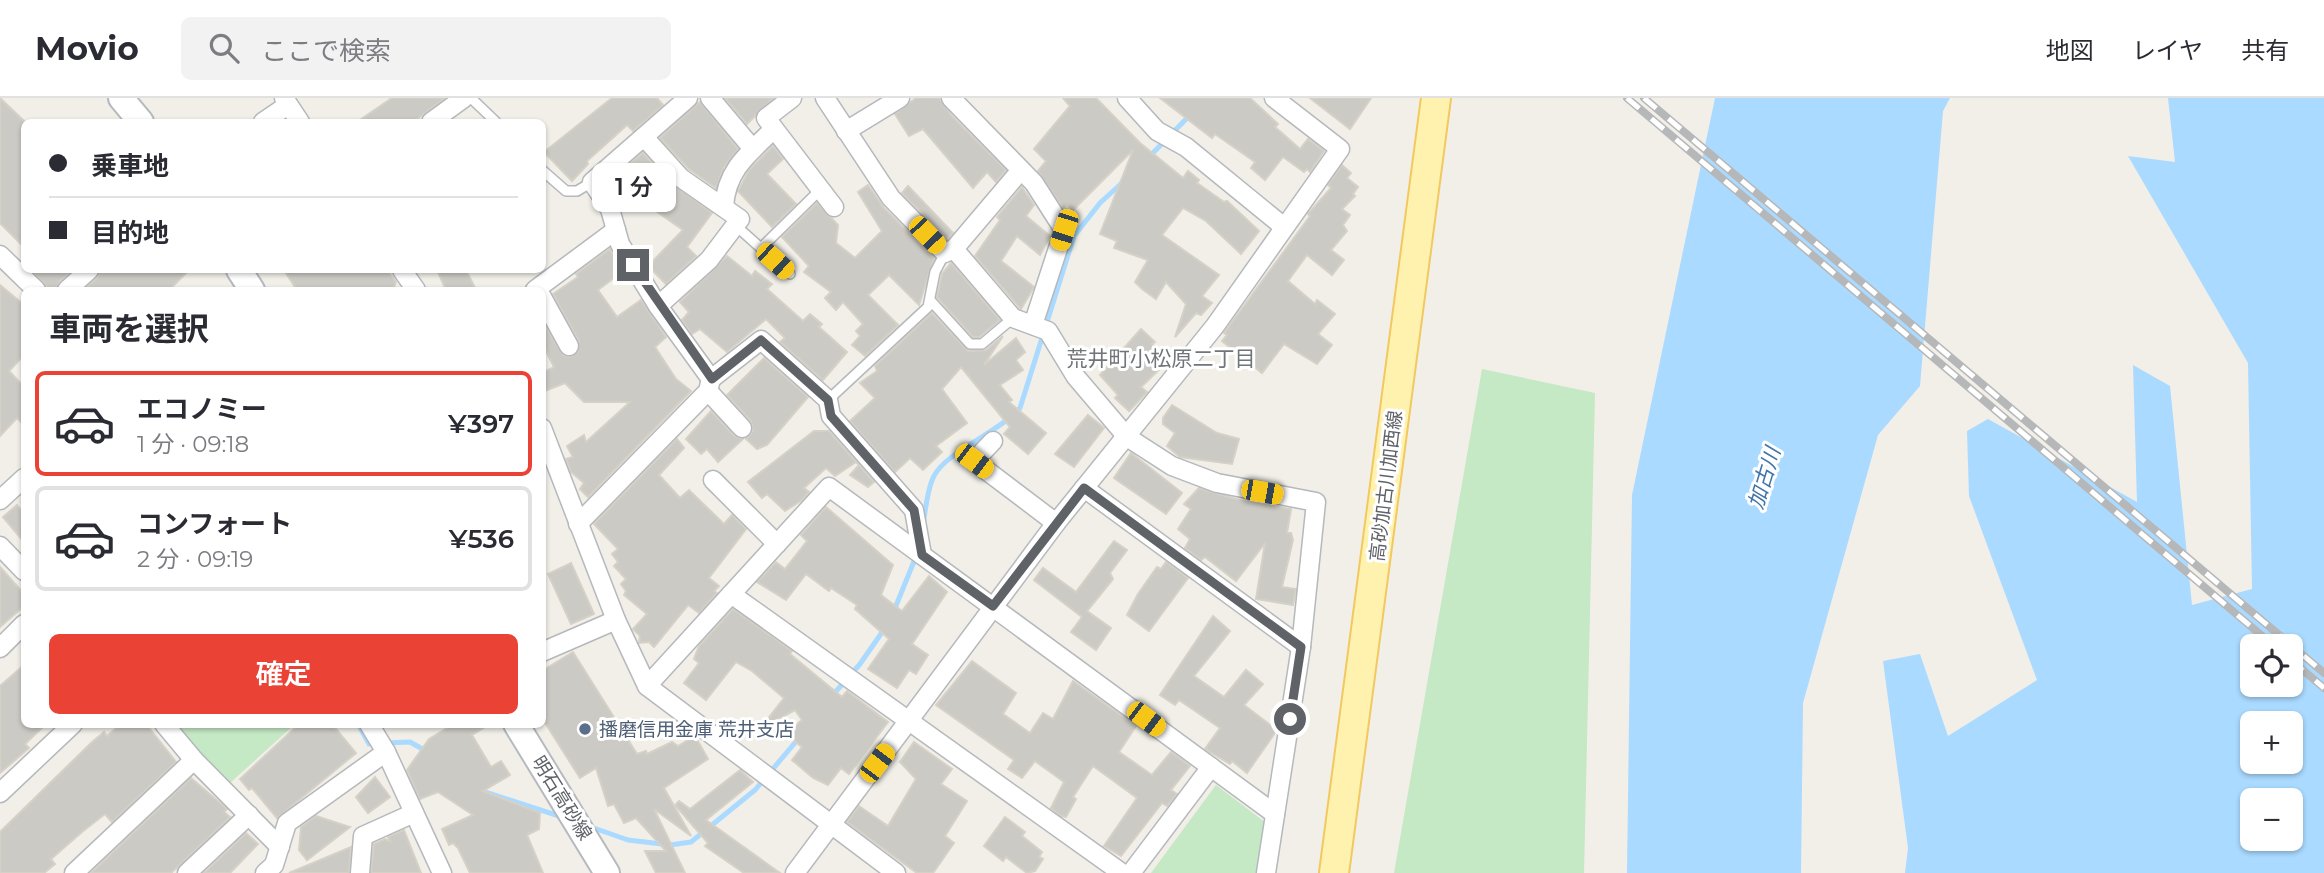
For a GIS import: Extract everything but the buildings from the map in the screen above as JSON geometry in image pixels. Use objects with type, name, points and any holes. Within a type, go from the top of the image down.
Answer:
[{"type":"main road","points":[[121,98],[138,119]]},
{"type":"main road","name":"高砂加古川加西線","points":[[1334,873],[1436,98]]},
{"type":"main road","name":"明石高砂線","points":[[518,728],[607,873]]},
{"type":"street","points":[[710,98],[753,149]]},
{"type":"street","points":[[792,98],[766,118],[834,207]]},
{"type":"street","points":[[825,98],[891,198],[950,251],[1013,318],[1048,331],[1076,377],[1127,437],[1172,466],[1217,483],[1316,502],[1301,647],[1266,873]]},
{"type":"street","points":[[846,131],[900,98]]},
{"type":"street","points":[[951,98],[1034,183],[1064,230],[1033,325]]},
{"type":"street","points":[[1127,98],[1157,131],[1186,147],[1284,227]]},
{"type":"street","points":[[795,873],[1056,523],[1215,326],[1339,149],[1274,98]]},
{"type":"street","points":[[435,119],[463,99]]},
{"type":"street","points":[[266,119],[286,102],[298,119]]},
{"type":"street","points":[[677,102],[644,137],[592,182],[610,209],[620,244],[710,385],[742,428]]},
{"type":"street","points":[[724,207],[726,186],[732,172],[774,129]]},
{"type":"street","points":[[644,137],[681,178],[740,219],[709,260],[658,306]]},
{"type":"street","points":[[950,251],[1021,170]]},
{"type":"street","points":[[545,287],[616,230]]},
{"type":"street","points":[[0,255],[33,287]]},
{"type":"street","points":[[70,287],[86,273]]},
{"type":"street","points":[[546,305],[569,346]]},
{"type":"street","points":[[578,524],[710,385],[761,340],[828,400],[831,416],[914,510],[922,555]]},
{"type":"street","points":[[546,439],[616,620],[647,686],[896,873]]},
{"type":"street","points":[[993,441],[974,461],[1056,523]]},
{"type":"street","points":[[713,480],[777,544]]},
{"type":"street","points":[[0,500],[21,481]]},
{"type":"street","points":[[647,686],[829,487],[1275,814]]},
{"type":"street","points":[[1084,488],[1301,647]]},
{"type":"street","points":[[0,547],[21,567]]},
{"type":"street","points":[[731,594],[1122,873]]},
{"type":"street","points":[[546,650],[616,620]]},
{"type":"street","points":[[0,648],[21,627]]},
{"type":"street","points":[[0,793],[69,728]]},
{"type":"street","points":[[166,728],[194,760],[280,847]]},
{"type":"street","points":[[371,728],[386,752],[442,873]]},
{"type":"street","points":[[272,870],[287,824],[386,752]]},
{"type":"street","points":[[74,873],[194,760]]},
{"type":"street","points":[[1130,873],[1211,767]]},
{"type":"street","points":[[360,873],[363,836],[414,813]]},
{"type":"street","points":[[187,873],[249,815]]},
{"type":"lane","points":[[463,99],[492,119]]},
{"type":"lane","points":[[546,174],[566,191],[577,191],[592,182]]},
{"type":"lane","points":[[761,248],[821,190]]},
{"type":"lane","points":[[735,225],[790,274]]},
{"type":"lane","points":[[828,400],[917,318],[930,300],[935,272],[950,251]]},
{"type":"lane","points":[[930,300],[970,344],[982,344],[1013,318]]},
{"type":"green space","points":[[1482,369],[1595,393],[1584,873],[1394,873]]},
{"type":"green space","points":[[178,728],[291,728],[230,783]]},
{"type":"green space","points":[[1216,785],[1266,823],[1258,873],[1151,873]]},
{"type":"water","name":"加古川","points":[[1715,98],[1950,98],[1943,111],[1920,386],[1878,435],[1803,703],[1801,873],[1627,873],[1632,495]]},
{"type":"water","points":[[2168,98],[2324,98],[2324,873],[1905,873],[1908,848],[1883,661],[1920,654],[1948,736],[2037,680],[1969,496],[1967,431],[1988,419],[2137,502],[2133,365],[2170,386],[2192,605],[2252,589],[2248,363],[2128,156],[2175,162]]},
{"type":"waterway","points":[[1148,158],[1190,115]]},
{"type":"waterway","points":[[923,524],[930,487],[940,467],[1020,408],[1074,236],[1100,203],[1123,182]]},
{"type":"waterway","points":[[893,613],[917,554]]},
{"type":"waterway","points":[[831,697],[860,664],[885,628]]},
{"type":"waterway","points":[[360,728],[369,744],[375,743]]},
{"type":"waterway","points":[[588,826],[628,840],[670,845],[691,842],[755,790],[799,738]]},
{"type":"waterway","points":[[385,743],[410,742],[426,751]]},
{"type":"waterway","points":[[479,790],[562,817]]},
{"type":"railway","points":[[1627,98],[2260,634]]},
{"type":"railway","points":[[1644,98],[2324,673]]},
{"type":"railway","points":[[2303,670],[2324,688]]},
{"type":"place","name":"播磨信用金庫 荒井支店","points":[[585,729]]},
{"type":"district","name":"荒井町小松原二丁目","points":[[1161,358]]},
{"type":"route","points":[[633,265],[658,306],[712,379],[761,340],[828,400],[831,416],[914,510],[922,555],[993,606],[1084,488],[1301,647],[1290,719]]}]
